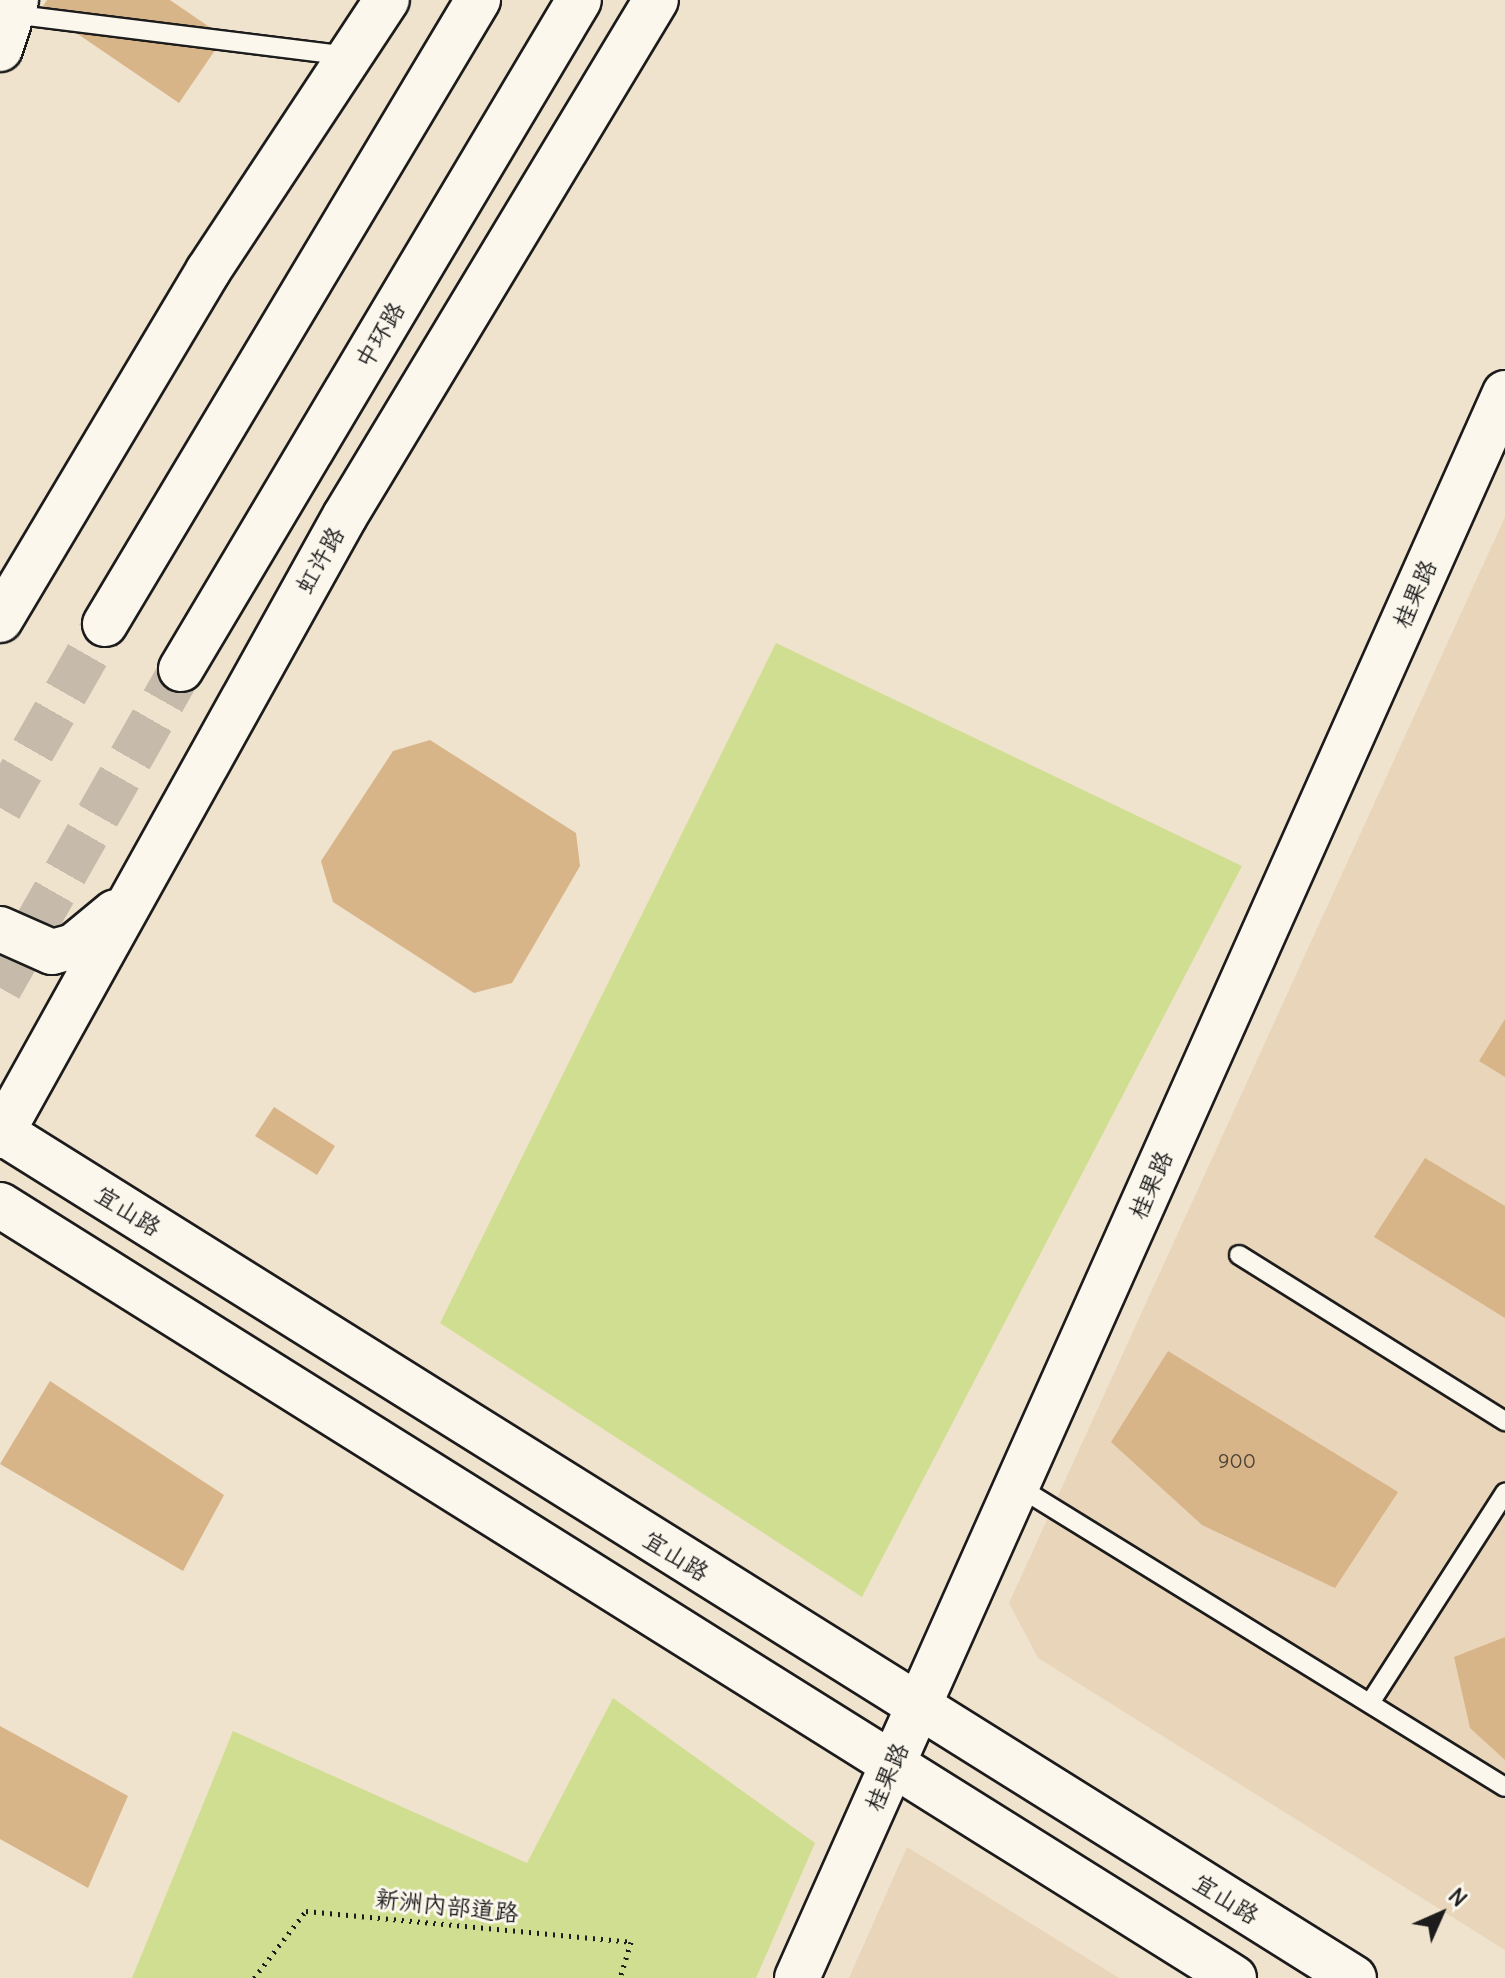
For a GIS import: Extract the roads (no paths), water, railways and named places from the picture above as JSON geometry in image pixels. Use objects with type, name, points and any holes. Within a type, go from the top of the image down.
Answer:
[{"type":"main road","points":[[0,620],[208,271],[347,56],[387,0]]},
{"type":"main road","points":[[105,624],[478,0]]},
{"type":"main road","name":"中环路","points":[[181,669],[579,0]]},
{"type":"main road","name":"虹许路","points":[[1,1133],[125,903],[345,516],[656,0]]},
{"type":"main road","name":"桂果路","points":[[797,1978],[1505,393]]},
{"type":"main road","points":[[0,929],[52,952],[74,946],[125,903]]},
{"type":"main road","name":"宜山路","points":[[1,1133],[917,1708],[1354,1978]]},
{"type":"main road","points":[[0,1205],[1234,1978]]},
{"type":"lane","points":[[9,21],[347,56]]},
{"type":"lane","points":[[1239,1255],[1505,1421]]},
{"type":"lane","points":[[1017,1486],[1505,1787]]},
{"type":"lane","points":[[1370,1703],[1505,1493]]},
{"type":"tunnel","points":[[0,808],[105,624]]},
{"type":"tunnel","points":[[0,988],[181,669]]}]
